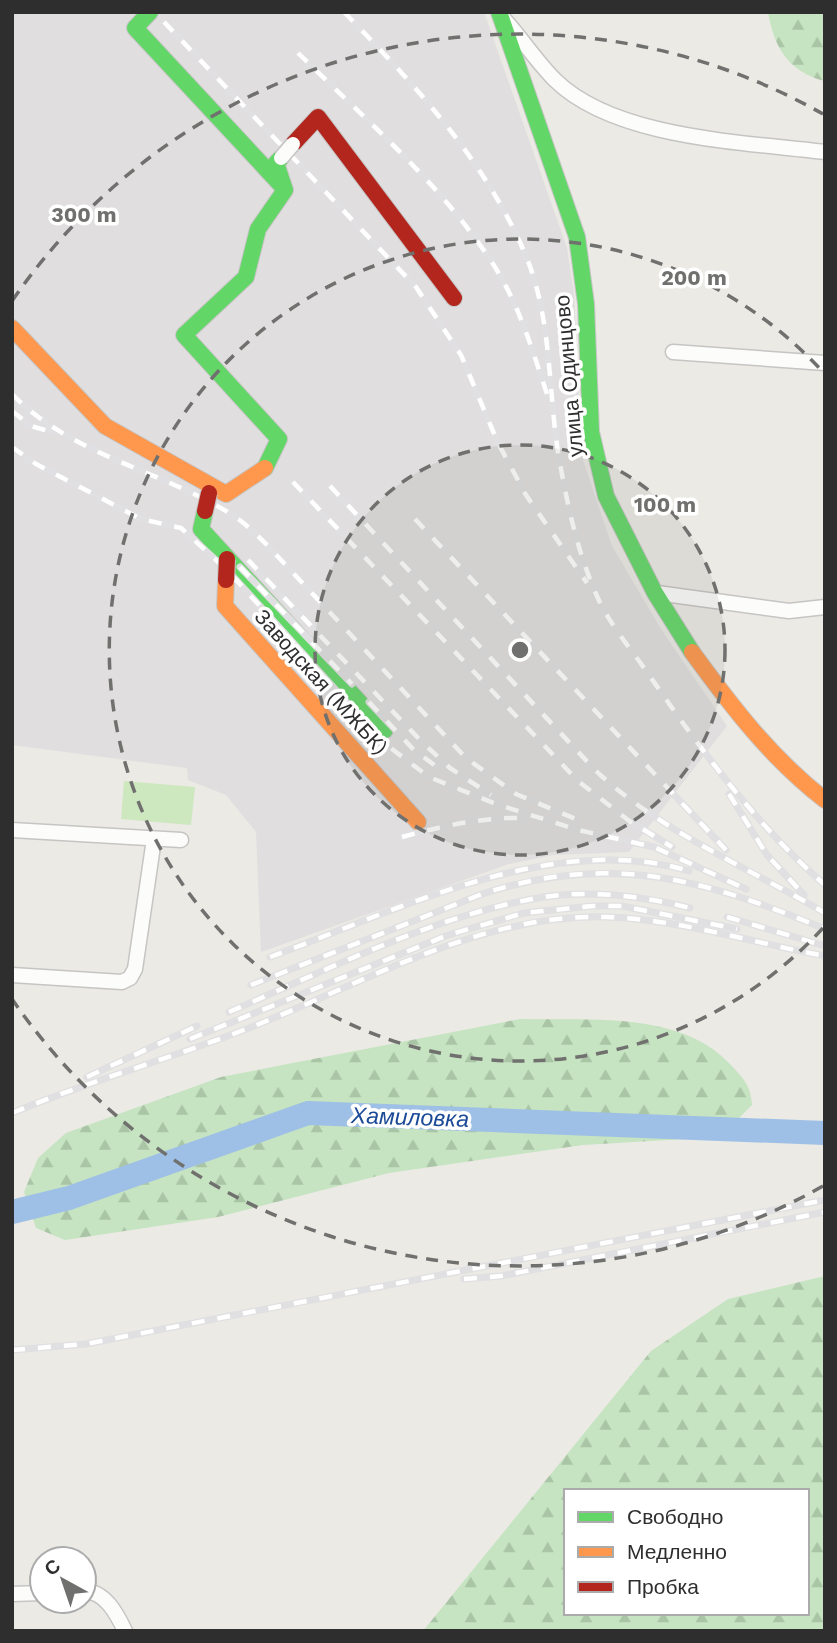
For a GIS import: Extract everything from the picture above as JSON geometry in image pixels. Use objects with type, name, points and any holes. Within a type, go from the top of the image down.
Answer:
[{"type":"street","points":[[150,12],[135,28],[285,190]]},
{"type":"street","points":[[499,12],[556,81],[608,113],[635,124],[677,134],[825,152]]},
{"type":"street","name":"улица Одинцово","points":[[499,12],[569,204],[580,255],[588,413],[596,461],[627,539],[657,593],[721,692],[761,744],[782,766],[825,800]]},
{"type":"street","points":[[285,190],[276,163],[317,117],[454,298]]},
{"type":"street","points":[[12,328],[106,426],[210,489],[226,494],[264,470],[279,439],[184,335],[246,277],[258,229],[285,190]]},
{"type":"street","points":[[673,352],[825,363]]},
{"type":"street","name":"Заводская (МЖБК)","points":[[210,489],[201,529],[385,730]]},
{"type":"street","name":"Заводская (МЖБК)","points":[[227,558],[225,606],[418,822]]},
{"type":"street","points":[[657,593],[789,611],[825,607]]},
{"type":"street","points":[[12,830],[181,840]]},
{"type":"street","points":[[12,975],[122,982],[130,978],[135,969],[154,839]]},
{"type":"street","points":[[98,1595],[118,1615],[125,1631]]},
{"type":"shaded area","points":[[12,12],[484,12],[567,248],[574,293],[582,457],[612,546],[661,629],[727,726],[629,852],[553,855],[509,864],[261,952],[256,832],[226,795],[188,780],[187,768],[12,745]]},
{"type":"green space","points":[[768,12],[825,12],[825,81],[801,71],[785,56],[774,36]]},
{"type":"green space","points":[[124,781],[195,787],[191,825],[121,819]]},
{"type":"green space","points":[[520,1019],[631,1022],[685,1034],[709,1047],[730,1064],[748,1087],[752,1105],[720,1137],[583,1145],[389,1173],[218,1217],[65,1240],[36,1228],[24,1192],[38,1158],[66,1133],[221,1077]]},
{"type":"green space","points":[[825,1276],[825,1631],[423,1631],[651,1351],[728,1299]]},
{"type":"waterway","name":"Хамиловка","points":[[12,1212],[69,1198],[308,1113],[825,1133]]},
{"type":"railway","points":[[344,12],[422,96],[470,156],[510,221],[526,256],[535,282],[546,335],[557,443],[567,501],[585,565],[602,606],[614,627],[709,759],[776,837],[825,885]]},
{"type":"railway","points":[[164,22],[416,287],[461,355],[498,443],[526,495],[587,583]]},
{"type":"railway","points":[[298,53],[400,152],[471,232],[509,292],[524,326],[547,394]]},
{"type":"railway","points":[[12,394],[62,433],[207,500],[238,519],[267,545],[466,758],[516,794],[578,820]]},
{"type":"railway","points":[[12,411],[31,426],[52,432]]},
{"type":"railway","points":[[12,447],[36,464],[141,519],[181,528],[229,572],[384,743],[429,777],[496,804],[578,830],[654,847],[746,889]]},
{"type":"railway","points":[[293,482],[578,781],[628,820],[672,847]]},
{"type":"railway","points":[[330,486],[595,770],[621,792],[676,830],[825,913]]},
{"type":"railway","points":[[415,519],[726,850]]},
{"type":"railway","points":[[248,560],[421,741],[450,768],[491,795]]},
{"type":"railway","points":[[240,567],[352,684]]},
{"type":"railway","points":[[369,702],[414,750],[437,767]]},
{"type":"railway","points":[[729,794],[767,855],[804,895]]},
{"type":"railway","points":[[402,837],[463,823],[525,818]]},
{"type":"railway","points":[[270,957],[422,899],[476,881],[530,868],[584,861],[637,861],[689,871]]},
{"type":"railway","points":[[251,985],[482,894],[529,881],[573,875],[615,873],[697,885],[781,911],[825,929]]},
{"type":"railway","points":[[229,1012],[416,932],[454,919],[532,899],[572,894],[611,895],[690,908]]},
{"type":"railway","points":[[190,1039],[448,935],[524,913],[592,906],[622,906],[737,929]]},
{"type":"railway","points":[[727,917],[825,946]]},
{"type":"railway","points":[[12,1113],[241,1031],[419,956],[511,927],[558,919],[633,919],[688,927],[825,956]]},
{"type":"railway","points":[[87,1077],[197,1026]]},
{"type":"railway","points":[[12,1350],[86,1344],[825,1200]]},
{"type":"railway","points":[[464,1279],[501,1276],[825,1212]]},
{"type":"traffic: fast","points":[[150,12],[135,28],[281,185]]},
{"type":"traffic: fast","points":[[499,12],[577,237],[586,304],[591,432],[606,496],[655,593],[692,652]]},
{"type":"traffic: fast","points":[[265,468],[279,439],[184,335],[246,277],[258,229],[285,190],[276,163],[281,158]]},
{"type":"traffic: fast","points":[[205,511],[201,529],[385,730]]},
{"type":"traffic: slow","points":[[12,328],[105,426],[226,494],[265,468]]},
{"type":"traffic: slow","points":[[226,580],[225,606],[418,822]]},
{"type":"traffic: slow","points":[[692,652],[753,731],[787,767],[825,800]]},
{"type":"traffic: jam","points":[[293,144],[318,117],[454,298]]},
{"type":"traffic: jam","points":[[205,511],[209,493]]},
{"type":"traffic: jam","points":[[226,580],[227,559]]}]
